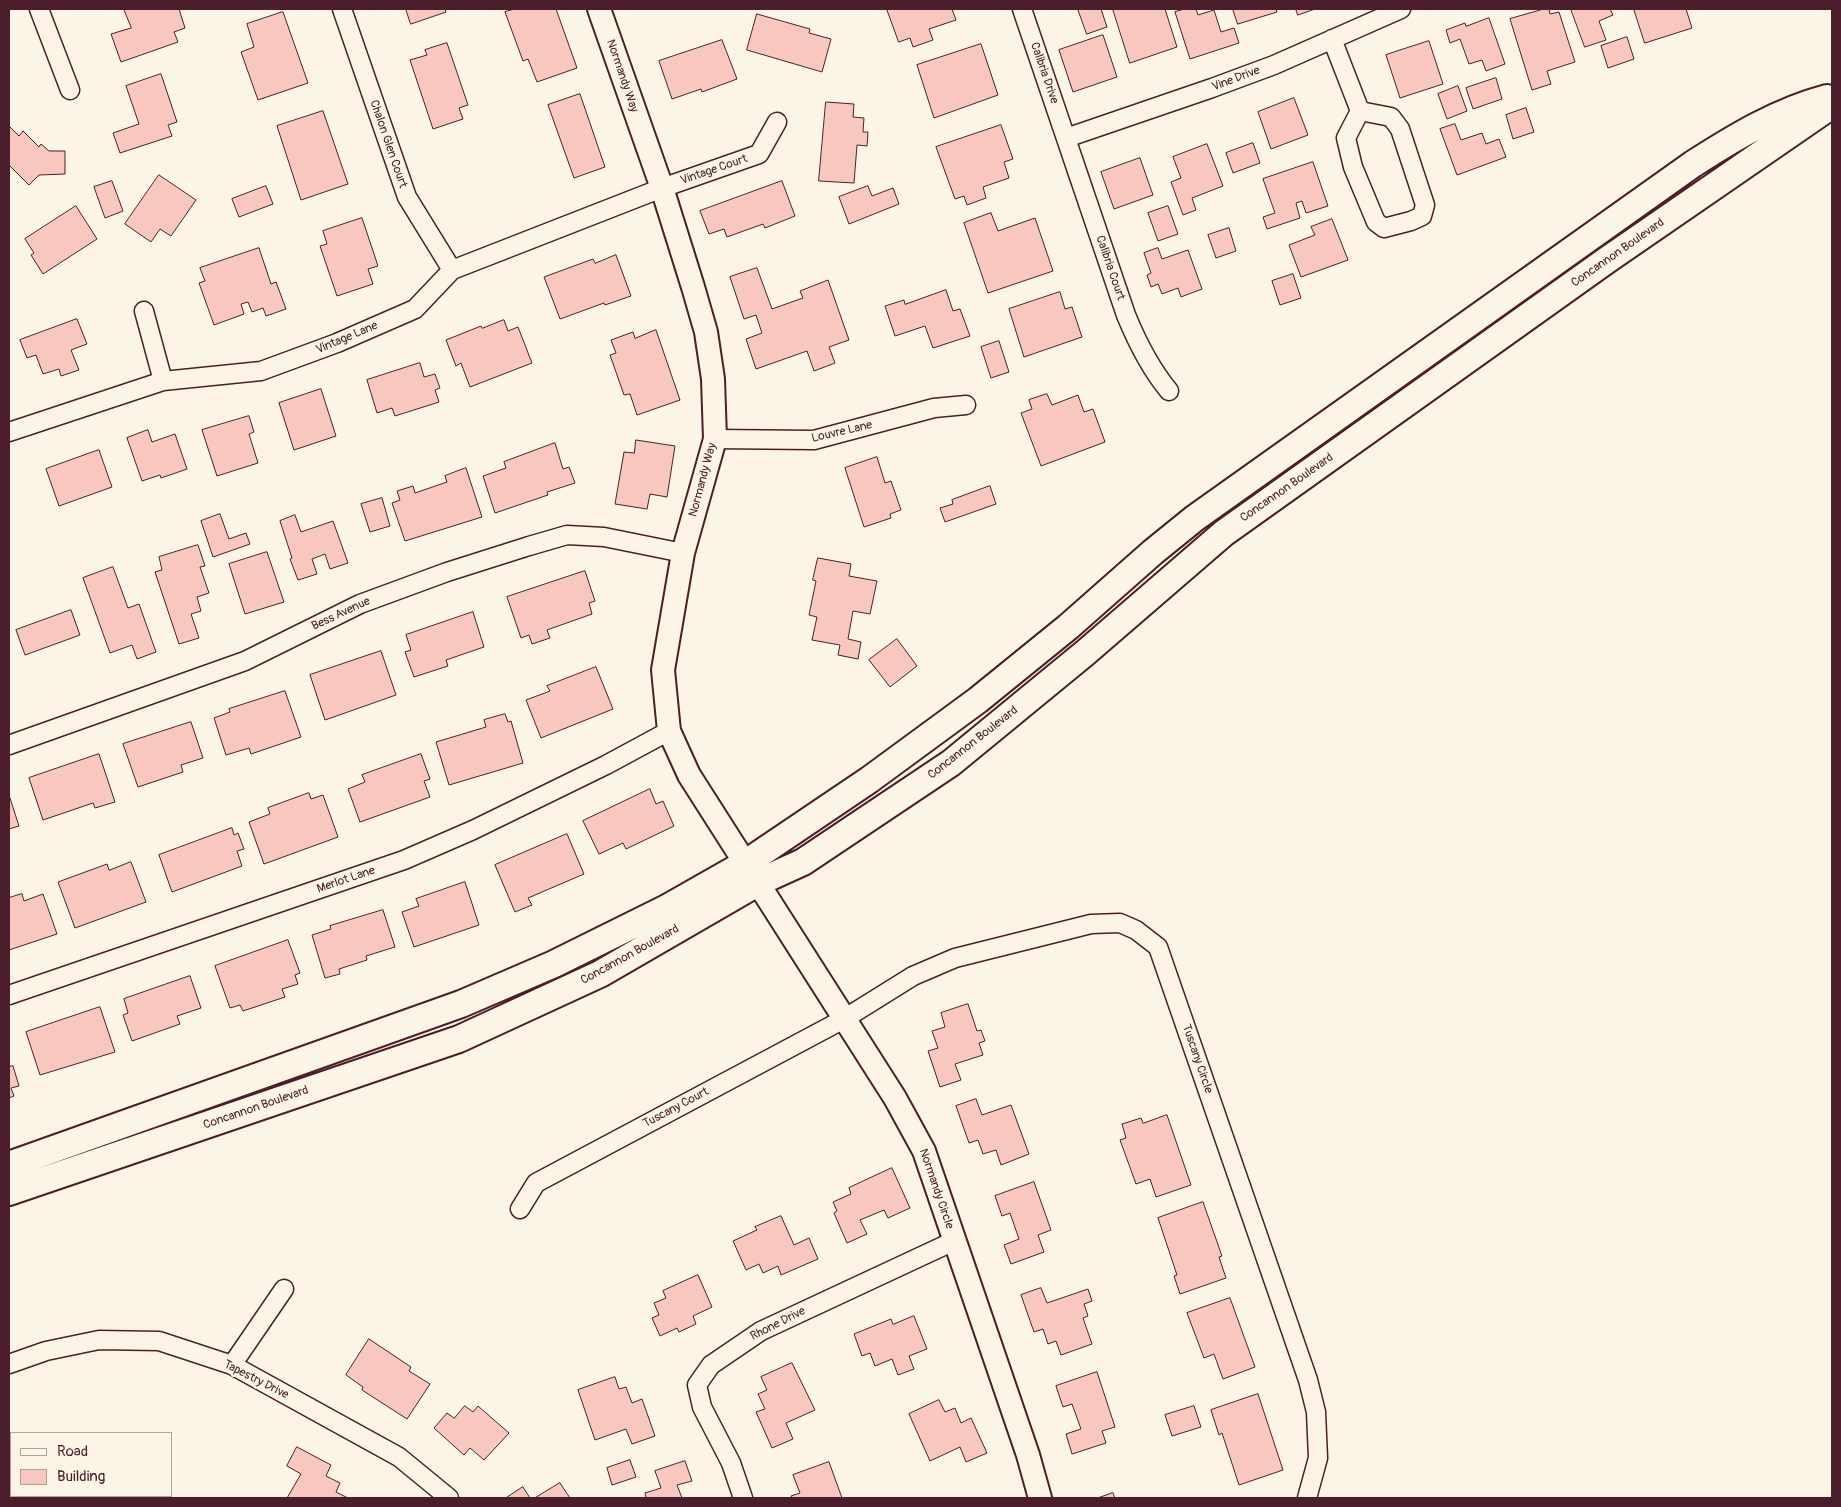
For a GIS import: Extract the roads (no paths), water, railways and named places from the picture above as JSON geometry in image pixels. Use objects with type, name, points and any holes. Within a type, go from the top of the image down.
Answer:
[{"type":"main road","name":"Concannon Boulevard","points":[[9,1192],[459,1039],[600,974],[752,873],[869,780],[978,700],[1068,627],[1153,552],[1195,518],[1693,164],[1745,131],[1805,104],[1832,97]]},
{"type":"main road","name":"Concannon Boulevard","points":[[9,1164],[461,1004],[554,964],[665,909],[752,873],[803,862],[951,763],[1085,653],[1224,533],[1607,260],[1832,105]]},
{"type":"street","points":[[39,9],[70,90]]},
{"type":"street","name":"Chalon Glen Court","points":[[342,9],[407,197],[452,270]]},
{"type":"street","name":"Normandy Way","points":[[598,9],[662,188],[706,332],[714,379],[715,439],[683,554],[663,670],[669,731],[689,775],[752,873]]},
{"type":"street","name":"Calibria Drive","points":[[1022,9],[1066,138]]},
{"type":"street","name":"Vine Drive","points":[[1066,138],[1274,65],[1402,9]]},
{"type":"street","points":[[1332,39],[1360,110],[1346,138],[1353,167],[1376,222],[1384,228],[1422,216],[1425,205],[1400,129],[1391,117],[1360,110]]},
{"type":"street","name":"Vintage Court","points":[[662,188],[759,154],[777,122]]},
{"type":"street","name":"Calibria Court","points":[[1066,138],[1131,329],[1157,376],[1169,391]]},
{"type":"street","name":"Vintage Lane","points":[[9,432],[163,381],[261,372],[337,344],[415,309],[452,270],[662,188]]},
{"type":"street","points":[[144,311],[163,381]]},
{"type":"street","name":"Louvre Lane","points":[[715,439],[814,440],[934,408],[966,405]]},
{"type":"street","name":"Bess Avenue","points":[[9,745],[245,661],[360,604],[447,572],[529,546],[568,535],[604,537],[683,554]]},
{"type":"street","name":"Merlot Lane","points":[[9,995],[404,860],[473,830],[606,765],[669,731]]},
{"type":"street","name":"Normandy Circle","points":[[752,873],[895,1098],[924,1151],[1028,1455],[1040,1498]]},
{"type":"street","name":"Tuscany Circle","points":[[844,1018],[913,976],[955,958],[1090,924],[1120,923],[1136,930],[1158,947],[1308,1380],[1316,1412],[1318,1458],[1307,1498]]},
{"type":"street","name":"Tuscany Court","points":[[520,1209],[536,1183],[844,1018]]},
{"type":"street","name":"Rhone Drive","points":[[743,1498],[731,1463],[702,1407],[697,1385],[711,1365],[760,1331],[954,1241]]},
{"type":"street","points":[[232,1365],[284,1289]]},
{"type":"street","name":"Tapestry Drive","points":[[9,1364],[46,1351],[98,1340],[160,1341],[232,1365],[398,1457],[449,1498]]}]
